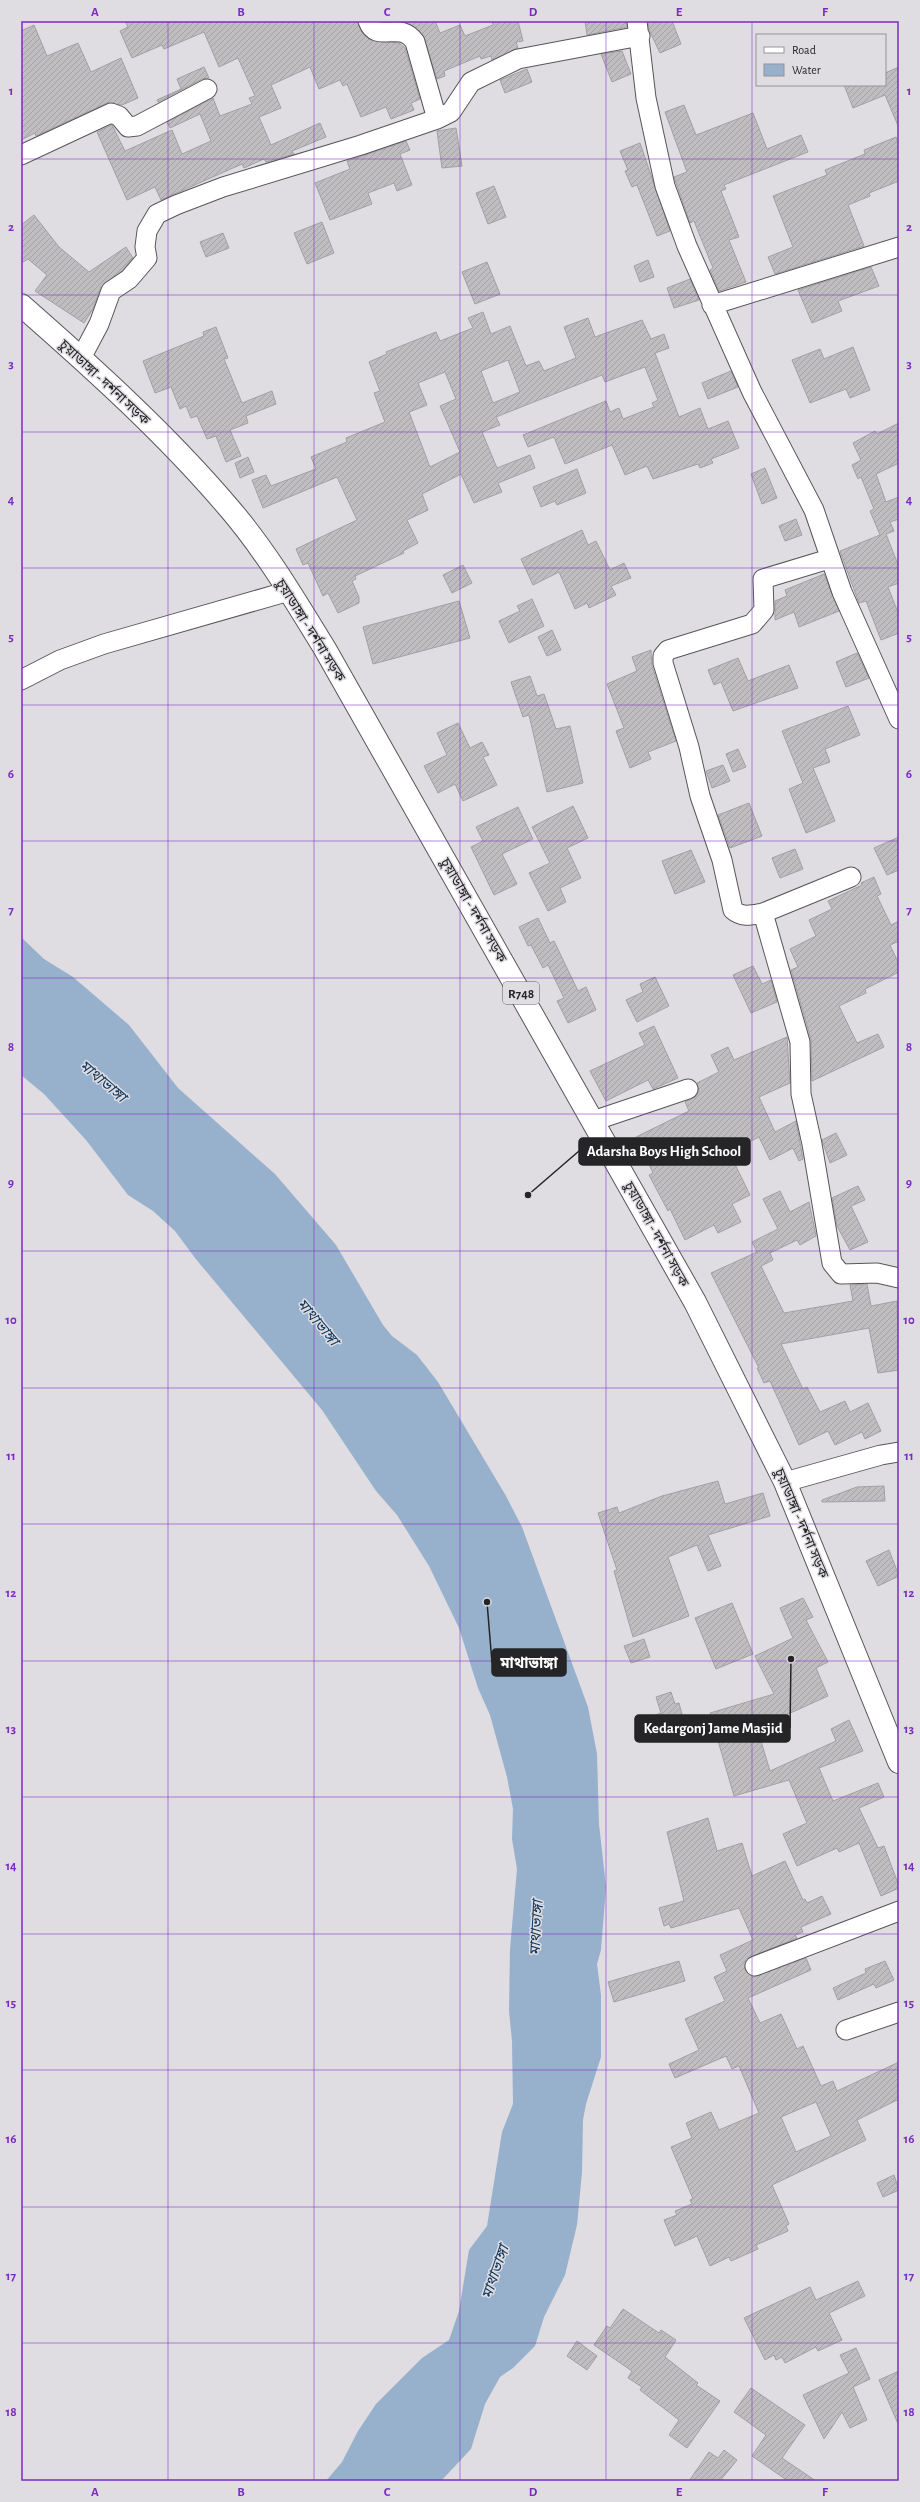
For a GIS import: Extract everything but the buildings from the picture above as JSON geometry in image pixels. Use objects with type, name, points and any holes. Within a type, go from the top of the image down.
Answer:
[{"type":"main road","name":"চুয়াডাঙ্গা - দর্শনা সড়ক","points":[[21,305],[81,358],[160,434],[230,509],[289,591],[325,649],[695,1302],[785,1482],[899,1762]]},
{"type":"street","points":[[368,21],[373,30],[378,32],[403,31],[411,36],[415,42],[437,119]]},
{"type":"street","points":[[81,358],[99,324],[111,291],[129,279],[147,258],[145,247],[147,231],[157,214],[223,187],[361,145],[437,119],[451,112],[471,82],[518,59],[639,28],[646,98],[665,186],[686,246],[752,392],[814,510],[829,559],[899,719]]},
{"type":"street","points":[[21,155],[111,113],[119,116],[128,127],[136,126],[207,90]]},
{"type":"street","points":[[712,305],[899,247]]},
{"type":"street","points":[[829,559],[763,579],[764,610],[752,624],[668,650],[663,656],[663,663],[689,747],[700,796],[722,860],[733,910],[739,915],[746,916],[763,913],[851,877]]},
{"type":"street","points":[[21,680],[60,660],[104,644],[289,591]]},
{"type":"street","points":[[763,913],[800,1042],[801,1094],[812,1144],[832,1263],[841,1274],[877,1273],[899,1278]]},
{"type":"street","points":[[593,1121],[688,1089]]},
{"type":"street","points":[[785,1482],[881,1455],[899,1452]]},
{"type":"street","points":[[755,1966],[899,1911]]},
{"type":"street","points":[[846,2030],[899,2012]]},
{"type":"water","points":[[21,937],[44,959],[73,977],[129,1025],[178,1088],[275,1174],[336,1245],[383,1325],[392,1336],[417,1355],[438,1382],[506,1496],[522,1527],[588,1707],[597,1754],[599,1824],[606,1887],[601,1950],[597,1964],[601,1995],[601,2057],[586,2104],[583,2120],[582,2172],[577,2225],[565,2275],[544,2317],[535,2346],[513,2368],[500,2377],[485,2404],[471,2449],[441,2481],[326,2481],[342,2462],[358,2431],[376,2404],[422,2358],[449,2340],[459,2311],[469,2250],[487,2226],[502,2132],[513,2104],[512,2041],[509,2011],[510,1949],[517,1869],[512,1839],[513,1809],[507,1777],[490,1715],[478,1688],[459,1628],[429,1566],[397,1515],[376,1491],[322,1410],[195,1258],[175,1231],[153,1211],[128,1195],[86,1140],[44,1094],[21,1075]]},
{"type":"place","name":"Adarsha Boys High School","points":[[528,1195]]},
{"type":"place","name":"মাথাভাঙ্গা","points":[[487,1602]]},
{"type":"place","name":"Kedargonj Jame Masjid","points":[[791,1659]]}]
